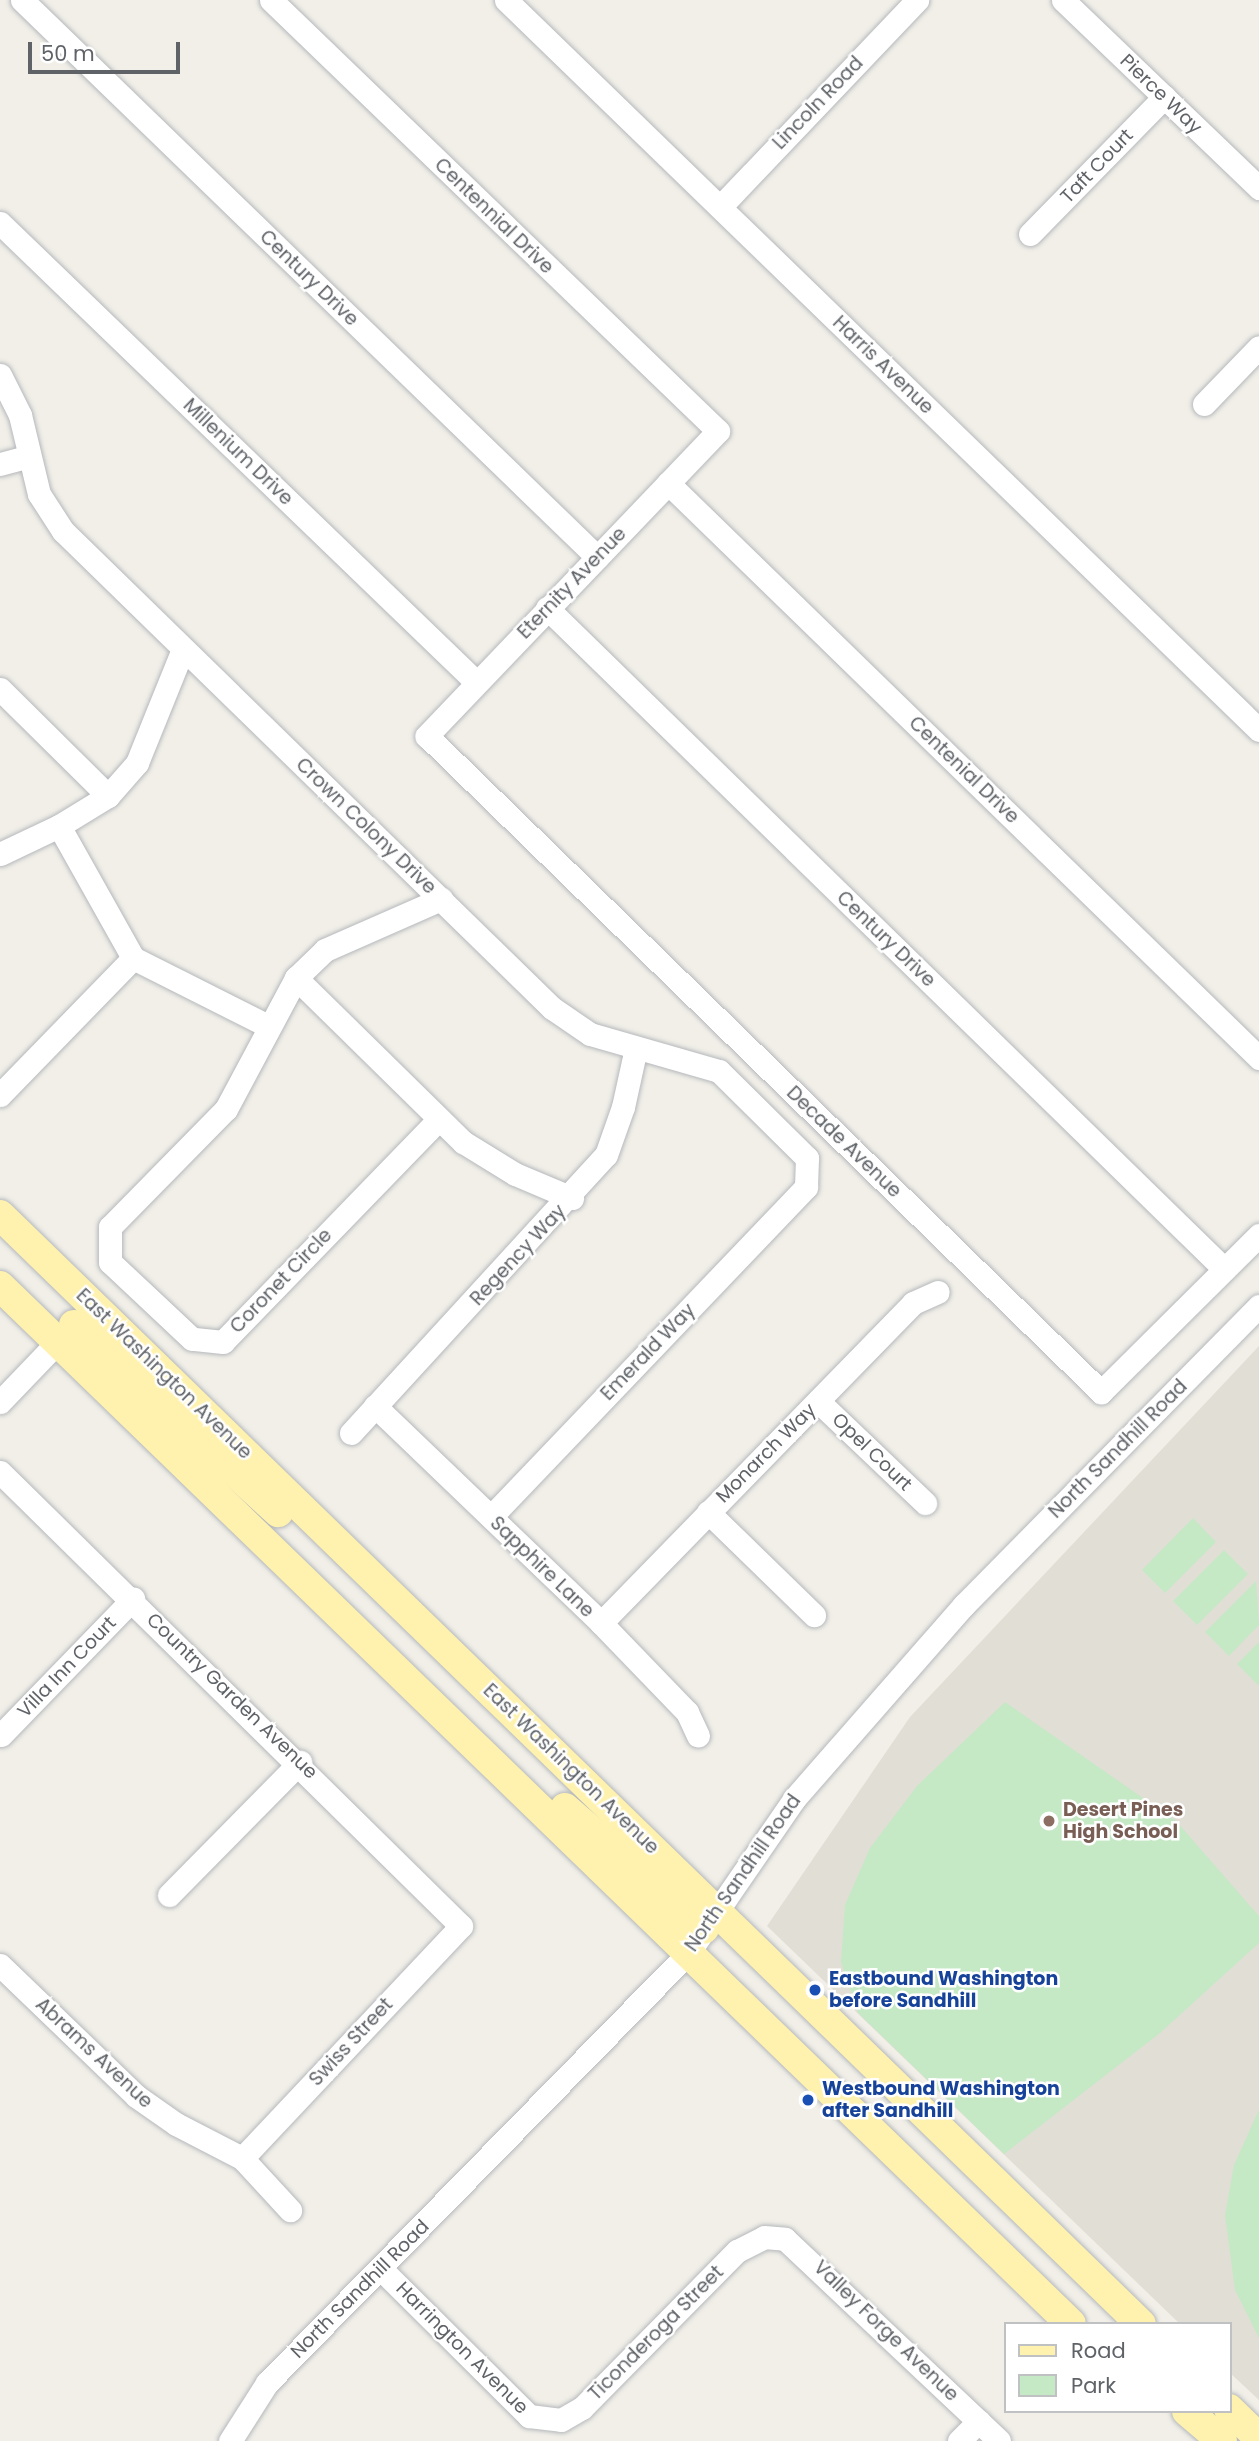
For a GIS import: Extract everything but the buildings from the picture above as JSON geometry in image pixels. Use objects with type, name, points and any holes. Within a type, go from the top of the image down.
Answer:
[{"type":"main road","name":"East Washington Avenue","points":[[0,1214],[75,1324],[504,1774],[554,1800],[1140,2322]]},
{"type":"main road","name":"East Washington Avenue","points":[[0,1286],[75,1324],[411,1615],[1069,2322]]},
{"type":"main road","points":[[1231,2411],[1259,2438]]},
{"type":"main road","points":[[1163,2413],[1192,2441]]},
{"type":"main road","points":[[1188,2413],[1222,2441]]},
{"type":"street","name":"Century Drive","points":[[22,0],[597,557]]},
{"type":"street","name":"Centennial Drive","points":[[271,0],[718,432]]},
{"type":"street","name":"Harris Avenue","points":[[506,0],[1259,730]]},
{"type":"street","name":"Lincoln Road","points":[[720,207],[917,0]]},
{"type":"street","name":"Pierce Way","points":[[1063,0],[1259,188]]},
{"type":"street","name":"Taft Court","points":[[1030,234],[1164,97]]},
{"type":"street","name":"Millenium Drive","points":[[0,223],[476,682]]},
{"type":"street","points":[[1203,404],[1259,347]]},
{"type":"street","name":"Crown Colony Drive","points":[[0,375],[20,415],[39,494],[63,531],[552,1008],[590,1034],[719,1071],[807,1158],[806,1187]]},
{"type":"street","name":"Eternity Avenue","points":[[427,736],[718,432]]},
{"type":"street","points":[[0,464],[29,456]]},
{"type":"street","name":"Centenial Drive","points":[[668,483],[1259,1058]]},
{"type":"street","name":"Century Drive","points":[[547,608],[1224,1269]]},
{"type":"street","points":[[0,854],[59,826],[108,796],[137,763],[183,649]]},
{"type":"street","points":[[0,689],[108,796]]},
{"type":"street","name":"Decade Avenue","points":[[427,736],[1101,1392],[1259,1234]]},
{"type":"street","points":[[59,826],[133,958],[266,1025],[296,978],[326,950],[442,899]]},
{"type":"street","points":[[0,1094],[133,958]]},
{"type":"street","points":[[296,978],[463,1142],[515,1174],[572,1198]]},
{"type":"street","name":"Coronet Circle","points":[[266,1025],[248,1072],[226,1109],[110,1227],[110,1262],[192,1339],[223,1342],[439,1119]]},
{"type":"street","name":"Regency Way","points":[[351,1433],[572,1198],[606,1155],[636,1048]]},
{"type":"street","name":"Emerald Way","points":[[491,1517],[806,1187]]},
{"type":"street","name":"Monarch Way","points":[[601,1623],[913,1303],[938,1292]]},
{"type":"street","name":"North Sandhill Road","points":[[230,2441],[267,2383],[381,2269],[703,1931],[794,1799],[964,1605],[1259,1306]]},
{"type":"street","points":[[0,1402],[75,1324]]},
{"type":"street","name":"Opel Court","points":[[818,1401],[925,1503]]},
{"type":"street","name":"Sapphire Lane","points":[[375,1406],[601,1623],[687,1712],[698,1736]]},
{"type":"street","name":"Country Garden Avenue","points":[[0,1472],[300,1762],[461,1926]]},
{"type":"street","points":[[708,1512],[814,1615]]},
{"type":"street","name":"Villa Inn Court","points":[[1,1735],[134,1599]]},
{"type":"street","points":[[169,1895],[300,1762]]},
{"type":"street","name":"Swiss Street","points":[[242,2158],[461,1926]]},
{"type":"street","name":"Abrams Avenue","points":[[0,1965],[136,2096],[176,2124],[242,2158],[290,2210]]},
{"type":"street","name":"Valley Forge Avenue","points":[[764,2237],[785,2239],[803,2250],[999,2441]]},
{"type":"street","name":"Ticonderoga Street","points":[[546,2421],[582,2408],[737,2251],[764,2237]]},
{"type":"street","name":"Harrington Avenue","points":[[381,2269],[529,2416],[546,2421]]},
{"type":"street","points":[[959,2441],[979,2421]]},
{"type":"shaded area","name":"Desert Pines High School","points":[[1259,1346],[1259,2400],[1231,2374],[1231,2322],[1178,2322],[767,1926],[910,1717]]},
{"type":"green space","points":[[1193,1518],[1216,1542],[1165,1593],[1142,1570]]},
{"type":"green space","points":[[1224,1550],[1248,1574],[1197,1625],[1173,1601]]},
{"type":"green space","points":[[1256,1581],[1259,1625],[1229,1656],[1205,1632]]},
{"type":"green space","points":[[1259,1642],[1259,1686],[1237,1664]]},
{"type":"green space","points":[[1005,1702],[1176,1821],[1259,1916],[1259,1943],[1160,2033],[1004,2154],[858,2013],[841,1962],[845,1905],[870,1848],[917,1786]]},
{"type":"green space","points":[[1259,2110],[1259,2338],[1235,2290],[1225,2215],[1234,2165]]},
{"type":"place","name":"Desert Pines High School","points":[[1049,1821]]},
{"type":"place","name":"Eastbound Washington before Sandhill","points":[[815,1990]]},
{"type":"place","name":"Westbound Washington after Sandhill","points":[[808,2100]]}]
